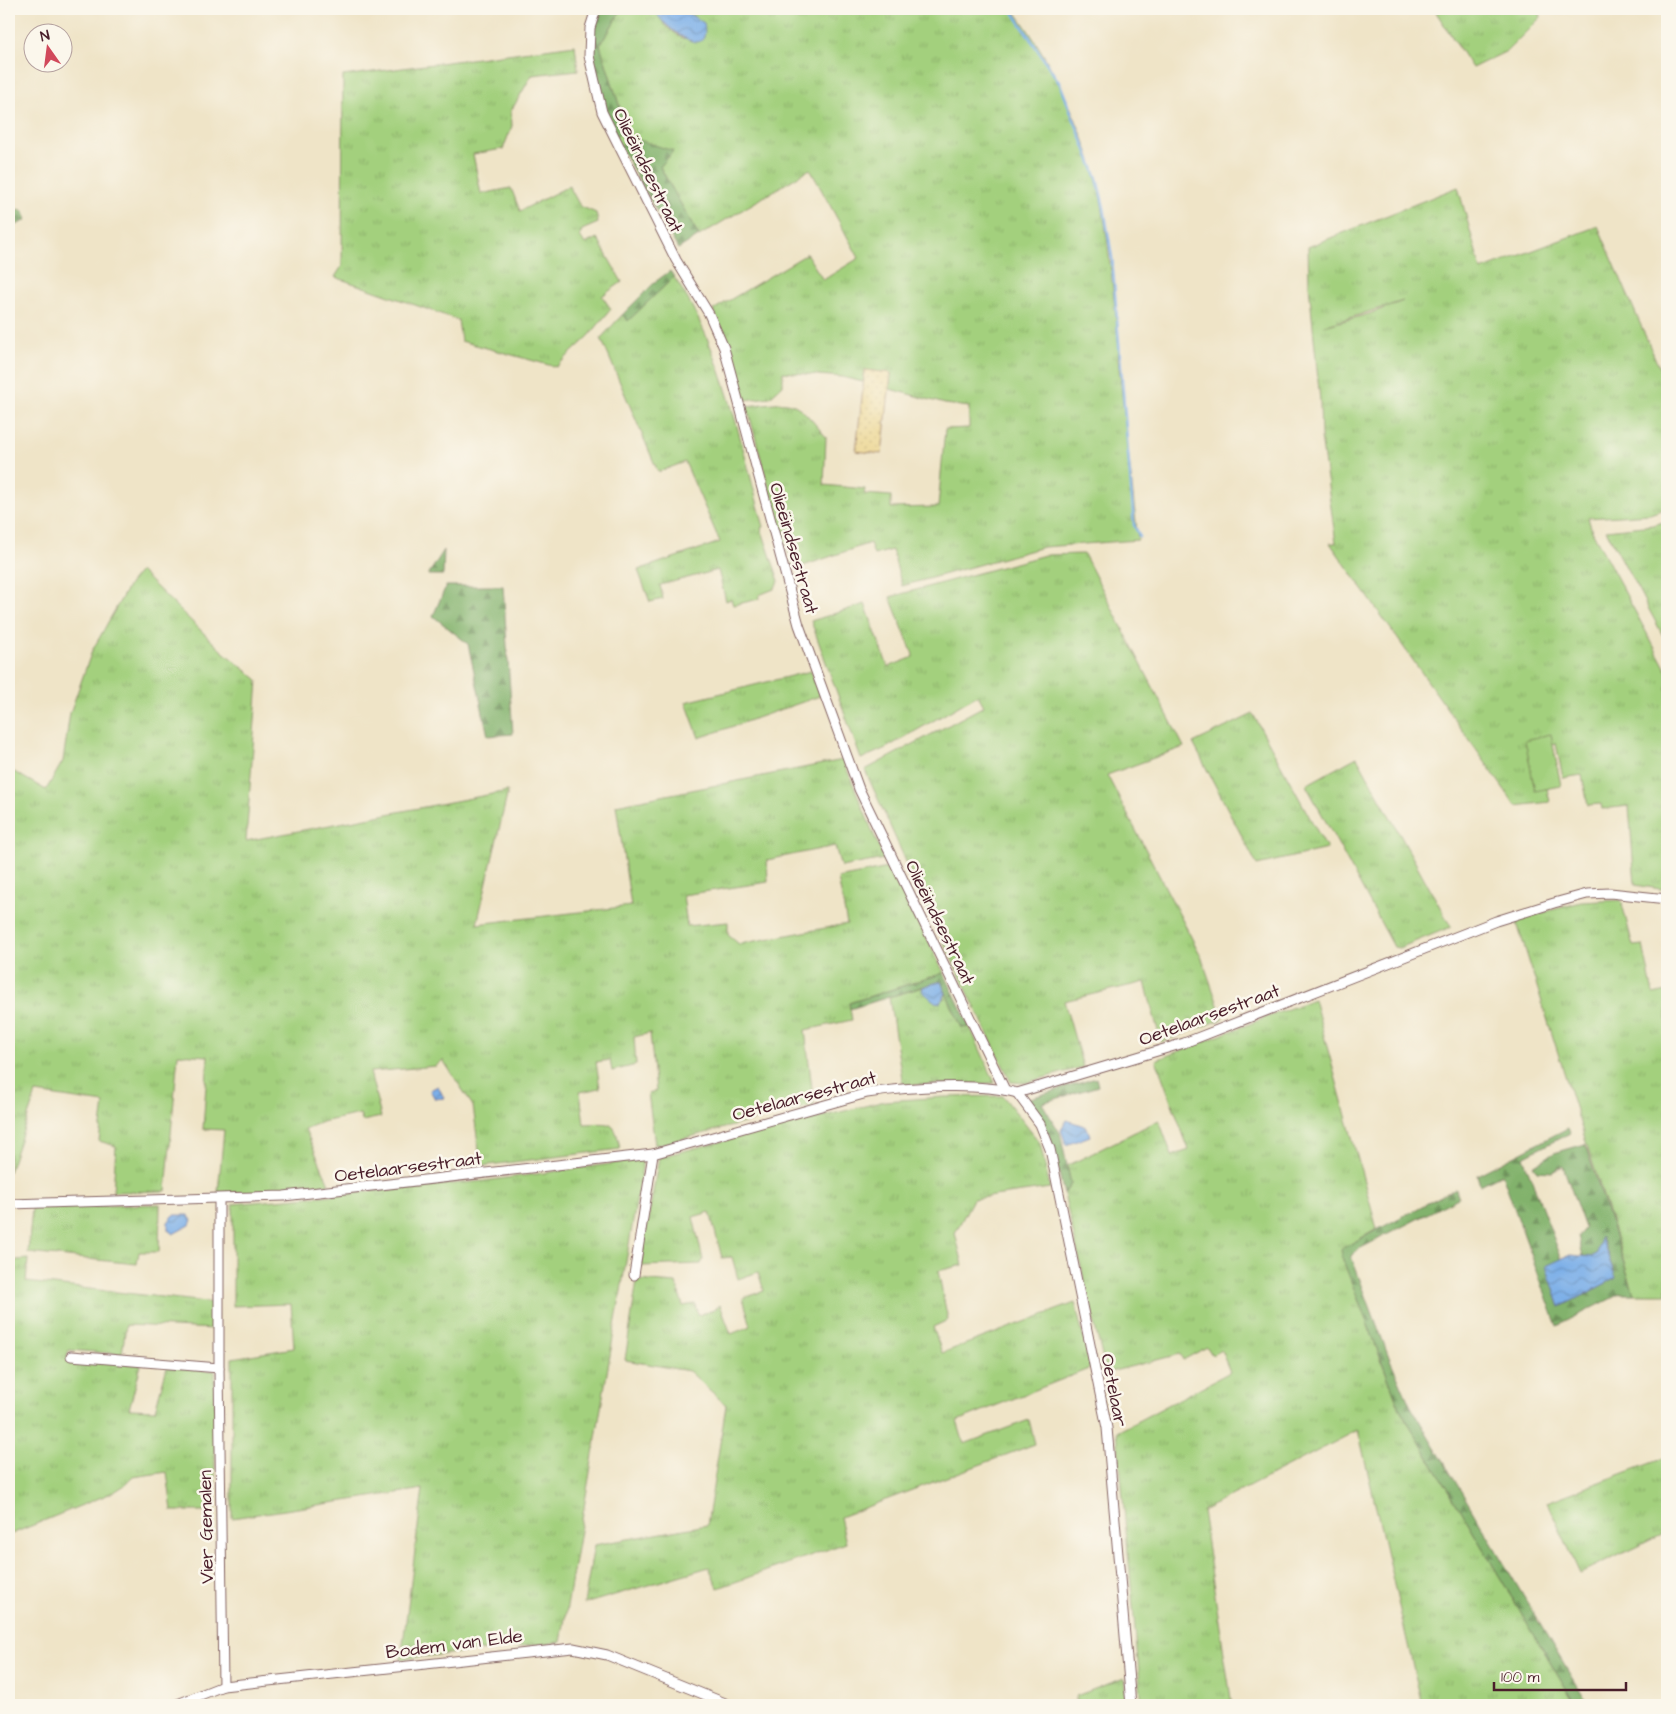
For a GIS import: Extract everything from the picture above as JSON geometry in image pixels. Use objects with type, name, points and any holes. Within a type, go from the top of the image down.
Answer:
[{"type":"street","name":"Olieëindsestraat","points":[[596,9],[590,28],[589,56],[602,112],[671,252],[709,314],[724,348],[799,625],[859,790],[1005,1090]]},
{"type":"street","name":"Oetelaarsestraat","points":[[9,1204],[284,1196],[653,1154],[866,1093],[899,1088],[1005,1090],[1017,1093],[1184,1043],[1487,924],[1546,906],[1587,894],[1618,894],[1667,899]]},
{"type":"street","name":"Oetelaar","points":[[1017,1093],[1040,1124],[1050,1149],[1107,1428],[1131,1705]]},
{"type":"street","points":[[634,1275],[653,1154]]},
{"type":"street","name":"Vier Gemalen","points":[[219,1199],[223,1686]]},
{"type":"street","points":[[71,1356],[219,1368]]},
{"type":"street","name":"Bodem van Elde","points":[[175,1705],[223,1686],[573,1648],[607,1655],[730,1705]]},
{"type":"green space","points":[[601,9],[622,9],[600,45],[627,130],[614,136],[599,102],[591,38]]},
{"type":"green space","points":[[622,9],[659,9],[659,14],[664,23],[684,39],[695,17],[685,9],[1013,9],[1042,52],[1068,102],[1097,180],[1110,259],[1119,349],[1118,359],[1138,540],[1043,547],[902,586],[892,550],[874,555],[870,543],[794,569],[771,496],[747,406],[786,403],[800,408],[826,437],[824,485],[865,489],[864,494],[891,496],[891,508],[938,507],[945,429],[969,428],[969,407],[945,404],[890,389],[891,373],[865,370],[863,382],[842,377],[783,372],[783,385],[770,397],[745,400],[732,349],[713,310],[807,254],[823,280],[859,258],[810,169],[699,236],[660,167],[672,151],[620,146],[614,136],[627,130],[600,45]]},
{"type":"green space","points":[[1434,9],[1539,9],[1541,17],[1507,51],[1472,68]]},
{"type":"green space","points":[[575,45],[578,70],[532,75],[511,111],[512,126],[503,149],[473,154],[481,194],[511,188],[520,211],[569,186],[580,206],[596,213],[598,223],[582,230],[580,236],[585,244],[597,238],[622,282],[602,296],[611,309],[589,336],[556,367],[461,341],[458,320],[335,277],[342,266],[343,76]]},
{"type":"green space","points":[[636,139],[673,151],[660,167],[699,236],[678,249],[620,146]]},
{"type":"green space","points":[[1458,187],[1481,270],[1598,226],[1667,386],[1667,508],[1650,514],[1588,518],[1592,531],[1667,671],[1667,890],[1635,885],[1629,806],[1602,809],[1601,804],[1588,805],[1582,775],[1563,778],[1556,744],[1539,748],[1550,802],[1516,806],[1330,543],[1336,543],[1321,437],[1320,401],[1309,285],[1308,247]],"holes":[[[1403,301],[1369,314],[1324,326]]]},
{"type":"green space","points":[[20,209],[24,212],[26,220],[9,229],[9,212]]},
{"type":"green space","points":[[670,271],[674,277],[628,321],[622,315],[655,282]]},
{"type":"green space","points":[[674,277],[706,335],[718,366],[729,398],[764,527],[761,528],[779,581],[774,589],[759,595],[759,599],[733,605],[731,599],[726,601],[718,570],[660,585],[663,599],[650,602],[638,570],[720,542],[685,462],[658,472],[601,338],[622,315],[628,320]]},
{"type":"green space","points":[[1667,521],[1667,643],[1606,530],[1653,525]]},
{"type":"green space","points":[[444,550],[443,575],[428,575]]},
{"type":"green space","points":[[1084,554],[1184,747],[1107,775],[1201,956],[1223,1019],[1161,1042],[1145,982],[1064,1001],[1083,1067],[1025,1083],[1011,1082],[921,895],[865,770],[984,706],[978,695],[886,748],[861,759],[811,621],[865,604],[888,667],[914,657],[890,597],[1045,555]]},
{"type":"green space","points":[[140,571],[222,651],[258,680],[246,841],[508,791],[477,924],[631,906],[616,805],[843,760],[884,859],[841,867],[835,846],[767,860],[768,882],[683,895],[687,926],[728,922],[728,935],[739,944],[847,924],[838,878],[888,868],[944,973],[849,1003],[852,1020],[805,1030],[814,1105],[670,1142],[655,1145],[648,1093],[656,1091],[650,1033],[634,1037],[636,1065],[612,1071],[610,1060],[596,1062],[600,1088],[580,1092],[584,1124],[601,1123],[611,1125],[616,1133],[620,1149],[481,1166],[473,1106],[443,1060],[436,1066],[370,1072],[381,1117],[362,1121],[360,1114],[322,1122],[305,1129],[329,1184],[246,1192],[218,1192],[224,1130],[203,1129],[208,1056],[178,1054],[166,1191],[113,1192],[116,1146],[99,1141],[104,1103],[36,1093],[9,1172],[9,991],[12,982],[9,978],[9,769],[46,790],[63,761],[70,713],[92,651],[130,583]]},
{"type":"green space","points":[[446,586],[503,586],[513,734],[488,736],[468,644],[433,616]]},
{"type":"green space","points":[[811,671],[820,696],[699,738],[686,702]]},
{"type":"green space","points":[[1253,714],[1327,849],[1257,865],[1193,743]]},
{"type":"green space","points":[[1551,734],[1561,786],[1535,791],[1525,740]]},
{"type":"green space","points":[[1357,757],[1451,927],[1399,948],[1394,947],[1306,785]]},
{"type":"green space","points":[[1621,900],[1633,946],[1643,945],[1653,994],[1667,991],[1667,1294],[1634,1294],[1516,920],[1581,902]]},
{"type":"green space","points":[[944,973],[970,1027],[962,1028],[941,982],[850,1009],[849,1003]]},
{"type":"green space","points":[[923,987],[922,991],[944,999],[946,993],[962,1028],[970,1027],[995,1083],[903,1085],[889,997]]},
{"type":"green space","points":[[1314,999],[1377,1229],[1342,1249],[1343,1260],[1400,1409],[1576,1705],[1422,1705],[1358,1430],[1202,1511],[1232,1705],[1142,1705],[1117,1432],[1230,1372],[1221,1350],[1212,1355],[1207,1347],[1183,1360],[1180,1354],[1106,1373],[1064,1194],[1071,1184],[1067,1166],[1159,1120],[1172,1156],[1189,1150],[1156,1060]]},
{"type":"green space","points":[[1096,1078],[1098,1086],[1042,1103],[1060,1133],[1071,1184],[1064,1194],[1050,1136],[1030,1107],[1027,1099]]},
{"type":"green space","points":[[1003,1096],[1040,1143],[1050,1188],[973,1199],[955,1233],[963,1265],[938,1271],[948,1320],[933,1327],[942,1353],[1075,1303],[1091,1368],[957,1421],[964,1444],[1029,1420],[1035,1444],[840,1517],[846,1543],[718,1588],[709,1567],[584,1604],[594,1545],[707,1525],[726,1405],[689,1371],[625,1360],[637,1280],[676,1283],[683,1306],[695,1304],[698,1315],[714,1310],[720,1305],[731,1334],[751,1326],[743,1298],[764,1291],[758,1272],[738,1279],[732,1257],[722,1258],[710,1212],[693,1217],[703,1260],[701,1264],[640,1266],[659,1157],[885,1101]]},
{"type":"green space","points":[[1568,1128],[1570,1133],[1523,1157],[1562,1260],[1546,1266],[1560,1307],[1616,1278],[1602,1238],[1597,1254],[1591,1257],[1583,1256],[1578,1236],[1585,1228],[1563,1166],[1552,1172],[1537,1171],[1533,1166],[1554,1153],[1585,1144],[1634,1294],[1620,1294],[1557,1326],[1502,1174],[1480,1185],[1477,1175]]},
{"type":"green space","points":[[642,1161],[642,1168],[561,1642],[401,1659],[423,1489],[232,1518],[232,1358],[294,1348],[291,1304],[233,1306],[233,1204],[484,1181]]},
{"type":"green space","points":[[1456,1188],[1458,1198],[1357,1250],[1351,1256],[1389,1357],[1410,1405],[1588,1705],[1576,1705],[1400,1409],[1343,1260],[1341,1249]]},
{"type":"green space","points":[[160,1204],[159,1252],[139,1252],[137,1264],[28,1253],[32,1208]]},
{"type":"green space","points":[[28,1259],[26,1282],[216,1303],[216,1329],[126,1325],[122,1354],[69,1350],[67,1358],[141,1365],[129,1409],[155,1410],[167,1367],[215,1371],[215,1511],[172,1511],[167,1472],[133,1477],[114,1492],[9,1535],[9,1261]]},
{"type":"green space","points":[[1667,1457],[1667,1532],[1580,1574],[1547,1502]]},
{"type":"green space","points":[[1124,1678],[1127,1705],[1076,1705],[1076,1696]]},
{"type":"sand","points":[[865,370],[891,373],[882,454],[856,451]]},
{"type":"water","points":[[659,9],[685,9],[689,14],[704,23],[704,35],[701,41],[695,42],[687,39],[670,28],[658,16]]},
{"type":"water","points":[[941,982],[946,993],[940,1003],[935,1002],[922,991],[923,987]]},
{"type":"water","points":[[438,1086],[444,1098],[435,1099],[430,1090]]},
{"type":"water","points":[[1067,1120],[1087,1127],[1090,1136],[1066,1145],[1061,1130]]},
{"type":"water","points":[[174,1215],[188,1215],[192,1220],[190,1225],[173,1234],[168,1230],[168,1222]]},
{"type":"water","points":[[1601,1237],[1616,1278],[1560,1307],[1546,1266],[1570,1255],[1591,1257],[1597,1254]]},
{"type":"waterway","points":[[1011,9],[1060,84],[1097,178],[1112,258],[1134,525],[1140,537]]}]
